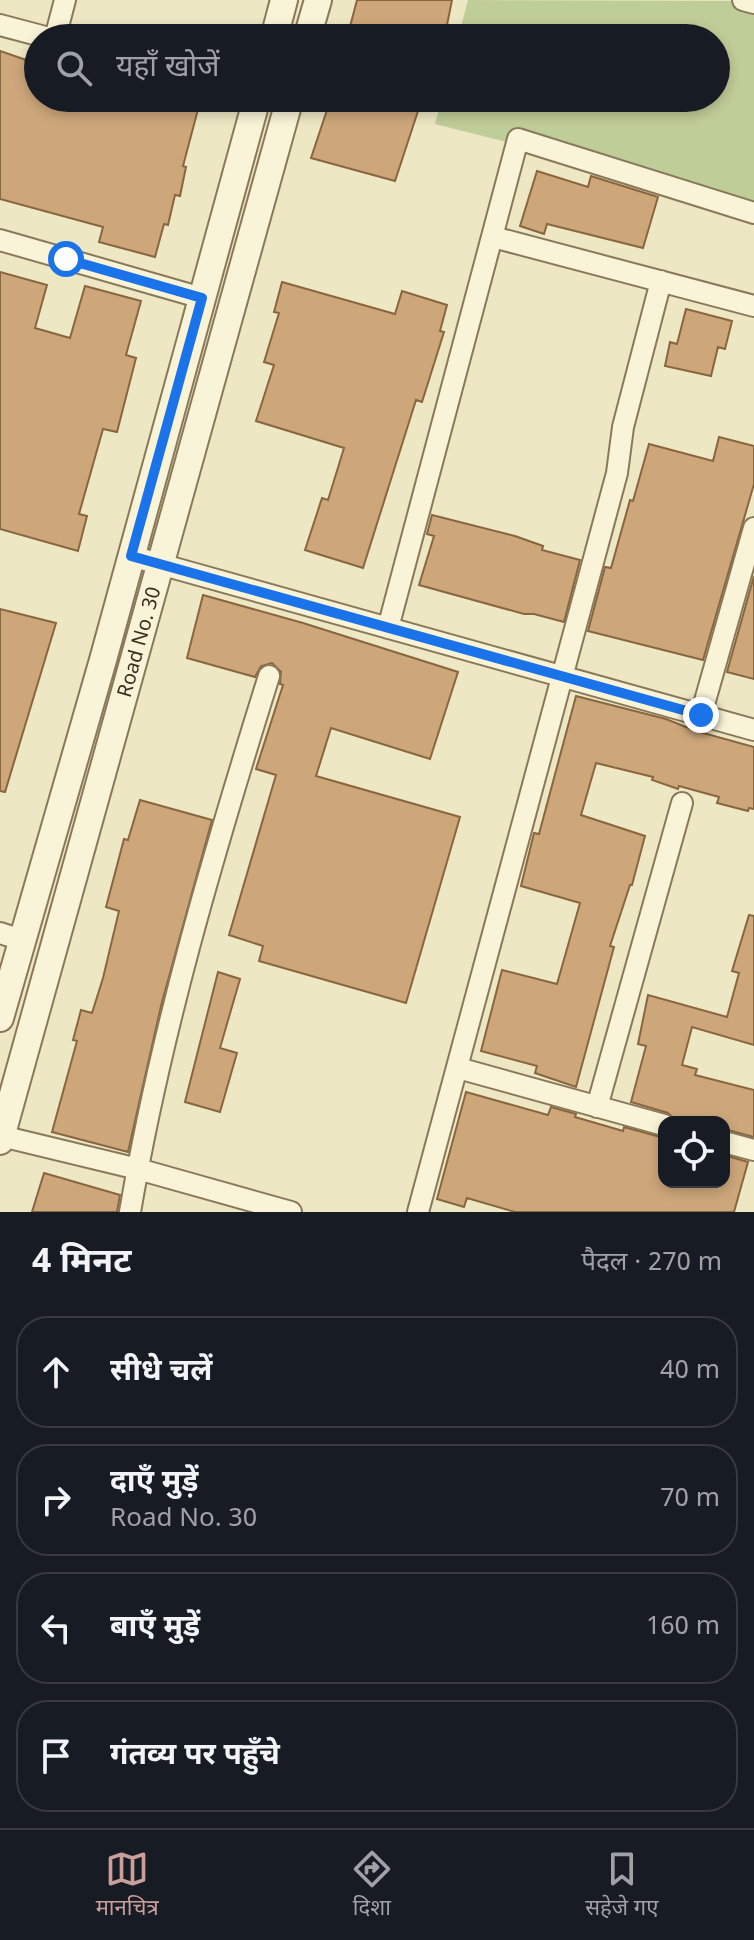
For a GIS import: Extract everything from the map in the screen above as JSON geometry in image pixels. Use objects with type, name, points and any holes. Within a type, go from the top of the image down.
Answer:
[{"type":"street","points":[[59,24],[65,0]]},
{"type":"street","points":[[278,24],[284,0]]},
{"type":"street","points":[[311,24],[318,0]]},
{"type":"street","points":[[743,0],[754,3]]},
{"type":"street","points":[[0,25],[24,31]]},
{"type":"street","name":"Road No. 30","points":[[0,1018],[11,937],[131,556],[253,112]]},
{"type":"street","name":"Road No. 30","points":[[1,1138],[286,112]]},
{"type":"street","points":[[388,628],[518,139],[754,213]]},
{"type":"street","points":[[493,237],[754,306]]},
{"type":"street","points":[[0,240],[202,298]]},
{"type":"street","points":[[418,1212],[617,473],[623,427],[661,281]]},
{"type":"street","points":[[701,715],[754,528]]},
{"type":"street","points":[[131,556],[754,730]]},
{"type":"street","points":[[130,1212],[191,936],[269,676]]},
{"type":"street","points":[[597,1107],[682,803]]},
{"type":"street","points":[[458,1068],[658,1123]]},
{"type":"street","points":[[1,1138],[138,1169],[291,1212]]},
{"type":"street","points":[[730,1144],[754,1150]]},
{"type":"green space","points":[[468,0],[754,1],[754,204],[435,124],[438,112],[730,112],[730,24],[462,24]]},
{"type":"building","points":[[357,0],[452,0],[447,24],[351,24]]},
{"type":"building","points":[[0,51],[24,59],[24,112],[197,112],[183,166],[186,167],[180,196],[175,195],[168,225],[164,224],[155,257],[99,242],[103,227],[0,199]]},
{"type":"building","points":[[326,112],[418,112],[395,181],[311,158]]},
{"type":"building","points":[[537,171],[588,187],[591,176],[658,197],[643,248],[547,224],[544,234],[520,226]]},
{"type":"building","points":[[0,272],[47,285],[35,328],[70,338],[85,286],[141,301],[126,355],[136,358],[117,432],[103,429],[79,514],[87,516],[78,551],[0,529]]},
{"type":"building","points":[[282,282],[395,314],[402,291],[447,305],[440,331],[444,332],[422,402],[416,400],[363,568],[305,550],[322,498],[328,500],[344,448],[256,421],[274,365],[264,362],[279,313],[274,312]]},
{"type":"building","points":[[686,309],[732,321],[725,349],[718,347],[711,376],[665,366],[670,342],[677,344]]},
{"type":"building","points":[[719,437],[754,446],[754,484],[703,660],[588,631],[605,567],[611,568],[649,444],[713,461]]},
{"type":"building","points":[[432,515],[515,536],[543,546],[542,550],[580,560],[564,622],[419,585],[434,536],[427,534]]},
{"type":"building","points":[[754,576],[754,679],[727,672]]},
{"type":"building","points":[[203,595],[458,672],[430,759],[331,728],[316,776],[460,817],[406,1003],[259,961],[263,946],[229,935],[276,775],[256,769],[283,685],[280,684],[281,672],[272,663],[261,666],[255,677],[187,658]]},
{"type":"building","points":[[0,609],[56,623],[5,792],[0,791]]},
{"type":"building","points":[[576,696],[666,719],[754,747],[754,809],[749,808],[748,811],[717,803],[719,797],[679,786],[678,789],[652,780],[653,777],[596,763],[581,815],[645,836],[632,885],[610,946],[614,947],[576,1087],[535,1073],[537,1066],[481,1051],[502,970],[557,984],[580,903],[521,886],[534,833],[539,834]]},
{"type":"building","points":[[140,800],[212,820],[161,1006],[128,1152],[52,1132],[77,1041],[73,1040],[81,1010],[92,1013],[103,978],[119,911],[106,907],[124,839],[128,840]]},
{"type":"building","points":[[749,915],[754,916],[754,1045],[692,1027],[682,1065],[697,1069],[695,1075],[754,1090],[754,1137],[730,1131],[730,1116],[671,1116],[631,1102],[646,1046],[638,1044],[648,995],[727,1017],[739,973],[732,971]]},
{"type":"building","points":[[218,972],[240,979],[220,1048],[237,1053],[220,1112],[185,1102]]},
{"type":"building","points":[[466,1092],[548,1115],[551,1107],[623,1131],[624,1127],[658,1136],[658,1188],[730,1188],[730,1157],[748,1162],[734,1212],[515,1212],[467,1198],[464,1207],[437,1199]]},
{"type":"building","points":[[44,1173],[120,1195],[117,1212],[32,1212]]},
{"type":"route","points":[[66,259],[202,298],[131,556],[701,715]]}]
